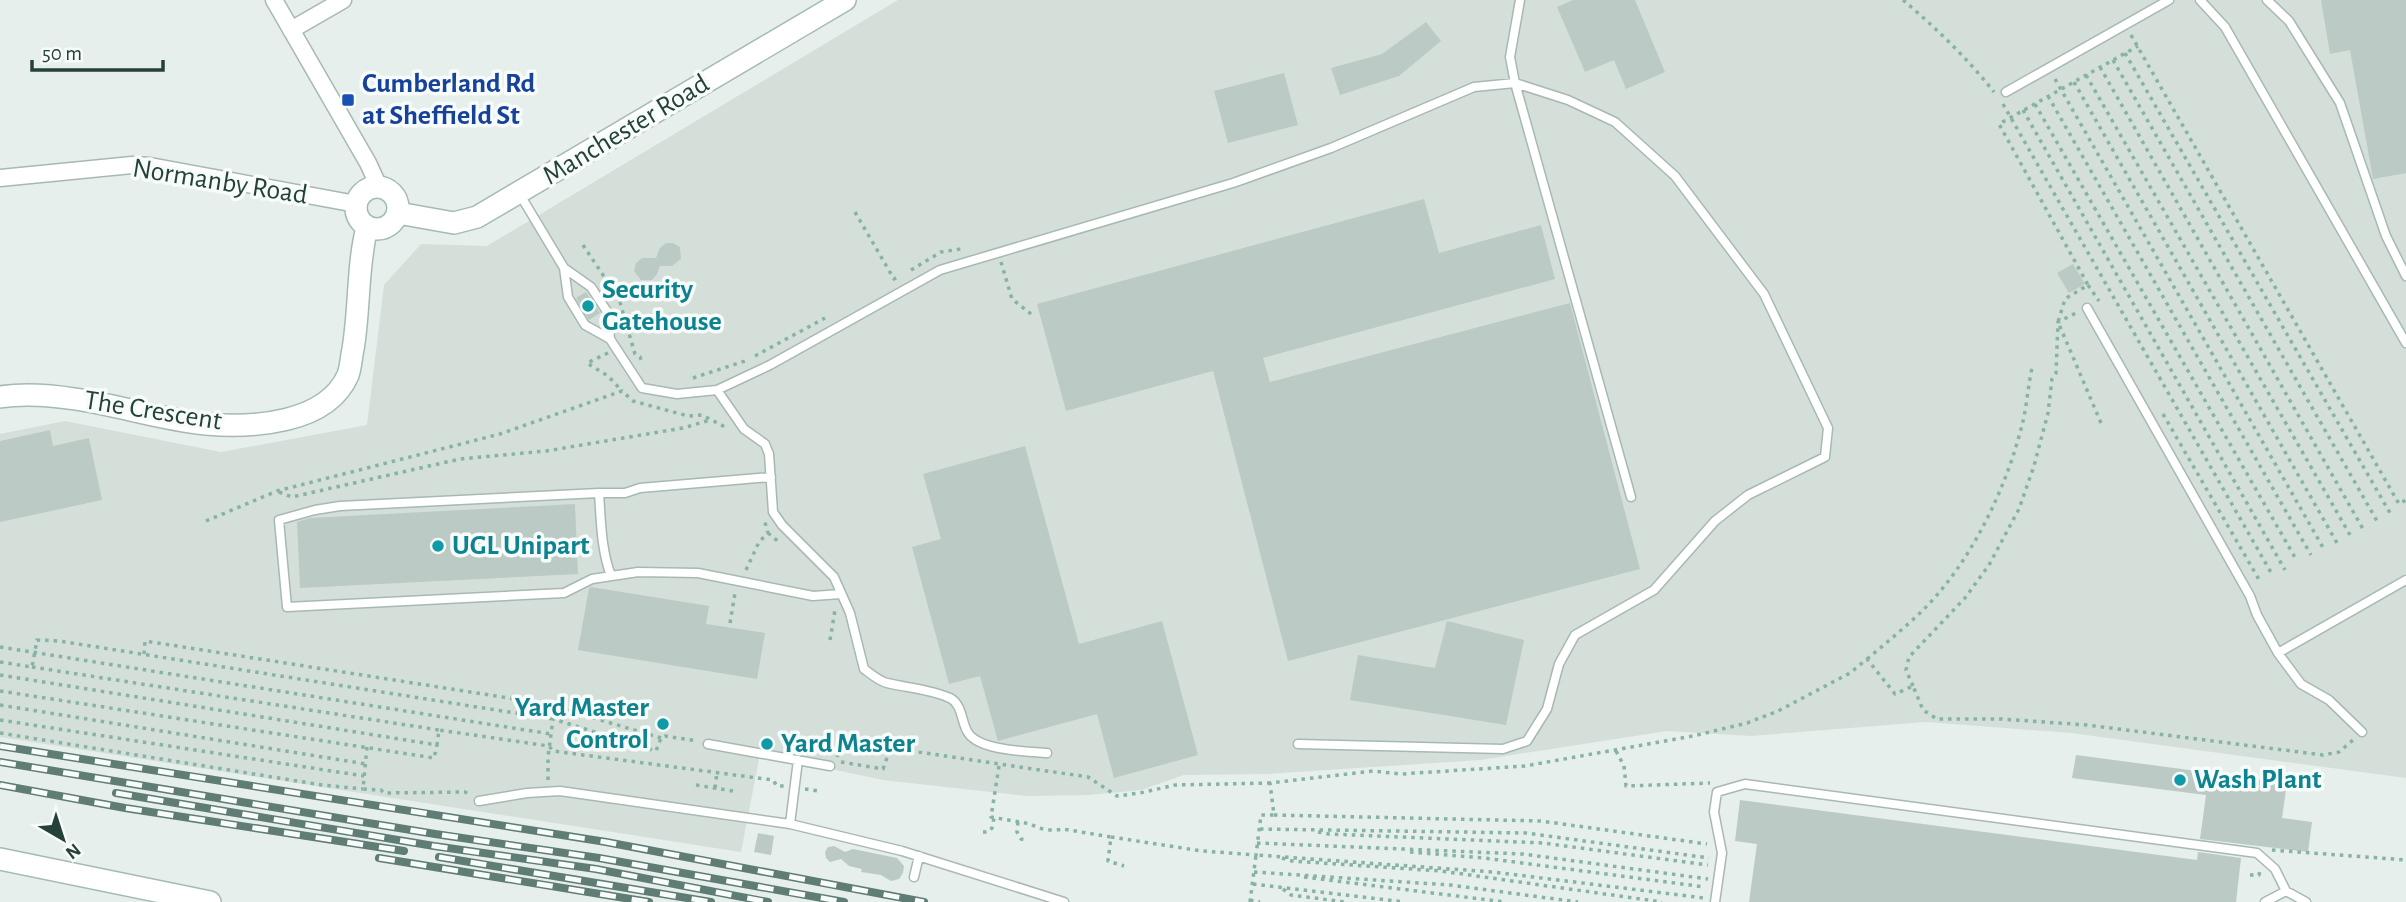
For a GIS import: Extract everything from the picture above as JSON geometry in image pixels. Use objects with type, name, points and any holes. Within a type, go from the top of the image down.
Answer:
[{"type":"main road","name":"Manchester Road","points":[[398,213],[444,222],[464,222],[477,217],[845,0]]},
{"type":"main road","points":[[379,187],[392,193],[397,199],[398,213],[389,226],[375,229],[367,227],[358,218],[356,204],[364,191],[379,187]]},
{"type":"main road","name":"The Crescent","points":[[0,397],[37,395],[74,399],[203,424],[231,425],[297,418],[335,397],[350,371],[361,251],[367,227]]},
{"type":"main road","points":[[0,859],[198,901]]},
{"type":"street","points":[[274,0],[368,163],[379,187]]},
{"type":"street","points":[[291,30],[343,0]]},
{"type":"street","name":"Normanby Road","points":[[0,178],[132,165],[150,166],[356,204]]},
{"type":"lane","points":[[1520,0],[1510,57],[1515,83],[1631,497]]},
{"type":"lane","points":[[2006,92],[2169,0]]},
{"type":"lane","points":[[2200,0],[2225,27],[2406,343]]},
{"type":"lane","points":[[2267,0],[2289,21],[2340,103],[2386,236],[2406,276]]},
{"type":"lane","points":[[564,268],[591,287],[608,313],[610,339],[642,388],[677,394],[717,390],[770,365],[940,270],[1233,183],[1331,148],[1474,87],[1515,83],[1568,100],[1615,122],[1675,176],[1764,294],[1828,428],[1825,457],[1748,495],[1715,522],[1654,590],[1575,635],[1559,664],[1546,709],[1527,741],[1503,749],[1298,744]]},
{"type":"lane","points":[[519,193],[564,268],[568,297],[585,326],[610,339]]},
{"type":"lane","points":[[2087,308],[2250,596],[2278,653],[2301,684],[2329,700],[2362,733]]},
{"type":"lane","points":[[717,390],[744,429],[765,444],[769,454],[772,512],[834,578],[850,613],[864,669],[884,682],[913,687],[954,700],[973,739],[992,747],[1047,753]]},
{"type":"lane","points":[[771,477],[640,488],[625,493],[340,506],[315,510],[279,520],[287,607],[565,593],[592,579],[638,572],[698,573],[813,596],[841,593]]},
{"type":"lane","points":[[598,493],[605,561],[611,576]]},
{"type":"lane","points":[[2278,653],[2406,580]]},
{"type":"lane","points":[[708,744],[830,766]]},
{"type":"lane","points":[[790,824],[798,761]]},
{"type":"lane","points":[[1716,901],[1721,863],[1721,846],[1714,812],[1717,792],[1745,784],[2257,853],[2275,869],[2286,891],[2306,902]]},
{"type":"lane","points":[[478,801],[560,791],[790,824],[919,856],[1064,902]]},
{"type":"lane","points":[[914,877],[919,856]]},
{"type":"lane","points":[[2265,902],[2286,891]]},
{"type":"path","points":[[1903,0],[1974,66],[2011,117],[2273,576]]},
{"type":"path","points":[[2126,24],[2399,504],[2406,500]]},
{"type":"path","points":[[2101,304],[1999,124],[2138,46]]},
{"type":"path","points":[[2125,53],[2390,513]]},
{"type":"path","points":[[2113,60],[2377,521]]},
{"type":"path","points":[[2100,67],[2364,529]]},
{"type":"path","points":[[2049,68],[2325,551]]},
{"type":"path","points":[[2086,75],[2350,535]]},
{"type":"path","points":[[2074,82],[2337,543]]},
{"type":"path","points":[[2048,96],[2311,555]]},
{"type":"path","points":[[2035,104],[2297,561]]},
{"type":"path","points":[[2023,110],[2285,570]]},
{"type":"path","points":[[855,212],[888,269]]},
{"type":"path","points":[[583,245],[619,299],[635,354],[643,365]]},
{"type":"path","points":[[2088,285],[2065,299],[2058,322],[2056,373],[2052,379],[2048,413],[2019,509],[1989,565],[1965,598],[1909,657],[1906,670],[1923,710],[1937,719],[2002,719],[2087,725],[2323,755],[2339,752],[2362,733]]},
{"type":"path","points":[[2058,322],[2087,308]]},
{"type":"path","points":[[690,379],[748,360],[834,313]]},
{"type":"path","points":[[2058,322],[2101,423]]},
{"type":"path","points":[[632,343],[587,363],[608,376],[633,401],[688,416],[702,415],[734,432]]},
{"type":"path","points":[[890,749],[883,769],[835,762],[843,741],[1088,777],[1117,796],[1175,785],[1270,783],[1373,771],[1401,774],[1525,766],[1693,736],[1768,715],[1850,673],[1922,612],[1946,583],[1994,505],[2023,420],[2032,368]]},
{"type":"path","points":[[206,521],[277,491],[500,434],[622,391]]},
{"type":"path","points":[[2163,413],[2261,583]]},
{"type":"path","points":[[277,491],[292,498],[460,459],[546,451],[683,428],[711,420]]},
{"type":"path","points":[[730,623],[735,593],[759,542],[768,533],[763,510]]},
{"type":"path","points":[[32,667],[37,640],[59,641],[553,719],[656,751],[661,738]]},
{"type":"path","points":[[144,654],[145,641],[547,704],[661,738],[679,737],[708,744]]},
{"type":"path","points":[[0,647],[551,734]]},
{"type":"path","points":[[1867,659],[1895,694],[1913,686]]},
{"type":"path","points":[[0,662],[549,746],[553,751],[772,780],[777,786],[819,791]]},
{"type":"path","points":[[0,675],[437,745]]},
{"type":"path","points":[[0,691],[434,758],[439,730]]},
{"type":"path","points":[[0,705],[366,764]]},
{"type":"path","points":[[548,792],[549,746],[553,719]]},
{"type":"path","points":[[0,720],[365,776]]},
{"type":"path","points":[[0,733],[322,785],[381,790],[384,793],[465,792],[478,801]]},
{"type":"path","points":[[363,789],[368,747]]},
{"type":"path","points":[[1615,751],[1624,765],[1626,786],[1720,782],[1727,789]]},
{"type":"path","points":[[983,832],[992,828],[994,818],[991,817],[999,765]]},
{"type":"path","points":[[715,788],[717,772]]},
{"type":"path","points":[[1270,783],[1274,815]]},
{"type":"path","points":[[696,785],[733,791]]},
{"type":"path","points":[[1260,902],[1250,901],[1261,815],[1541,821],[1721,846]]},
{"type":"path","points":[[994,818],[1036,827],[1202,851],[1493,872],[1716,901]]},
{"type":"path","points":[[1018,822],[1017,832],[1021,839],[1026,840]]},
{"type":"path","points":[[1259,829],[1526,833],[1695,856],[1721,863]]},
{"type":"path","points":[[1312,830],[1329,834],[1543,843],[1694,863],[1721,863]]},
{"type":"path","points":[[1111,837],[1108,861],[1124,866]]},
{"type":"path","points":[[1257,843],[1524,854],[1718,884]]},
{"type":"path","points":[[1376,848],[1718,884]]},
{"type":"path","points":[[2250,874],[2259,875],[2261,849],[2406,860]]},
{"type":"path","points":[[1666,859],[1667,852]]},
{"type":"path","points":[[1276,856],[1292,861],[1441,871],[1661,902],[1661,893]]},
{"type":"path","points":[[1694,863],[1695,856]]},
{"type":"path","points":[[1254,872],[1450,885],[1577,902]]},
{"type":"path","points":[[1299,875],[1310,879],[1505,902]]},
{"type":"path","points":[[1252,884],[1404,902]]},
{"type":"path","points":[[1282,887],[1291,895],[1345,902]]},
{"type":"shaded area","points":[[898,0],[2406,0],[2406,778],[2071,733],[1926,722],[1751,736],[1667,731],[1480,760],[1268,774],[1184,775],[1141,790],[1089,795],[1027,796],[883,780],[760,754],[741,852],[0,737],[0,434],[65,421],[221,452],[367,425],[384,285],[421,244],[487,246]]},
{"type":"building","points":[[1573,0],[1635,0],[1665,72],[1626,89],[1614,60],[1585,72],[1557,7]]},
{"type":"building","points":[[2321,0],[2406,0],[2406,173],[2373,179],[2350,50],[2330,54]]},
{"type":"building","points":[[1426,22],[1441,41],[1399,76],[1340,95],[1331,68],[1382,54]]},
{"type":"building","points":[[1284,73],[1298,125],[1228,143],[1214,91]]},
{"type":"building","points":[[1424,199],[1439,253],[1541,225],[1555,279],[1263,358],[1270,382],[1570,303],[1640,569],[1288,661],[1213,371],[1066,411],[1037,304]]},
{"type":"building","points":[[666,243],[680,247],[681,259],[672,266],[660,266],[652,280],[641,280],[634,271],[636,263],[642,258],[656,258],[660,248]]},
{"type":"building","points":[[2073,264],[2085,284],[2069,293],[2057,273]]},
{"type":"building","name":"Security Gatehouse","points":[[586,292],[600,313],[589,320],[576,298]]},
{"type":"building","points":[[50,430],[53,446],[89,438],[102,500],[0,522],[0,441]]},
{"type":"building","points":[[1025,446],[1079,644],[1162,621],[1198,755],[1114,778],[1097,714],[998,741],[980,676],[949,684],[912,547],[941,539],[923,474]]},
{"type":"building","name":"UGL Unipart","points":[[575,504],[578,574],[300,588],[297,522],[310,518]]},
{"type":"building","points":[[591,587],[709,606],[706,624],[765,633],[757,679],[578,650]]},
{"type":"building","points":[[1447,621],[1524,640],[1506,725],[1350,700],[1358,655],[1435,668]]},
{"type":"building","points":[[2076,755],[2287,783],[2282,818],[2312,822],[2308,852],[2200,839],[2206,795],[2072,778]]},
{"type":"building","points":[[1740,800],[2197,860],[2198,852],[2241,858],[2236,902],[1749,902],[1757,844],[1735,841]]},
{"type":"building","points":[[758,833],[774,836],[771,855],[754,852]]},
{"type":"building","points":[[834,846],[845,852],[853,849],[897,858],[904,866],[903,873],[899,879],[891,881],[881,875],[861,872],[862,869],[849,866],[841,859],[830,862],[825,852],[828,847]]},
{"type":"railway","points":[[0,746],[606,842],[924,902]]},
{"type":"railway","points":[[0,762],[435,834],[599,858],[844,902]]},
{"type":"railway","points":[[0,785],[125,808],[404,851]]},
{"type":"railway","points":[[116,793],[434,846],[596,869],[768,902]]},
{"type":"railway","points":[[439,857],[711,902]]},
{"type":"railway","points":[[379,858],[649,902]]},
{"type":"place","name":"Cumberland Rd at Sheffield St","points":[[348,100]]},
{"type":"place","name":"Security Gatehouse","points":[[588,306]]},
{"type":"place","name":"UGL Unipart","points":[[438,546]]},
{"type":"place","name":"Yard Master Control","points":[[663,724]]},
{"type":"place","name":"Yard Master","points":[[767,744]]},
{"type":"place","name":"Wash Plant","points":[[2180,780]]}]
